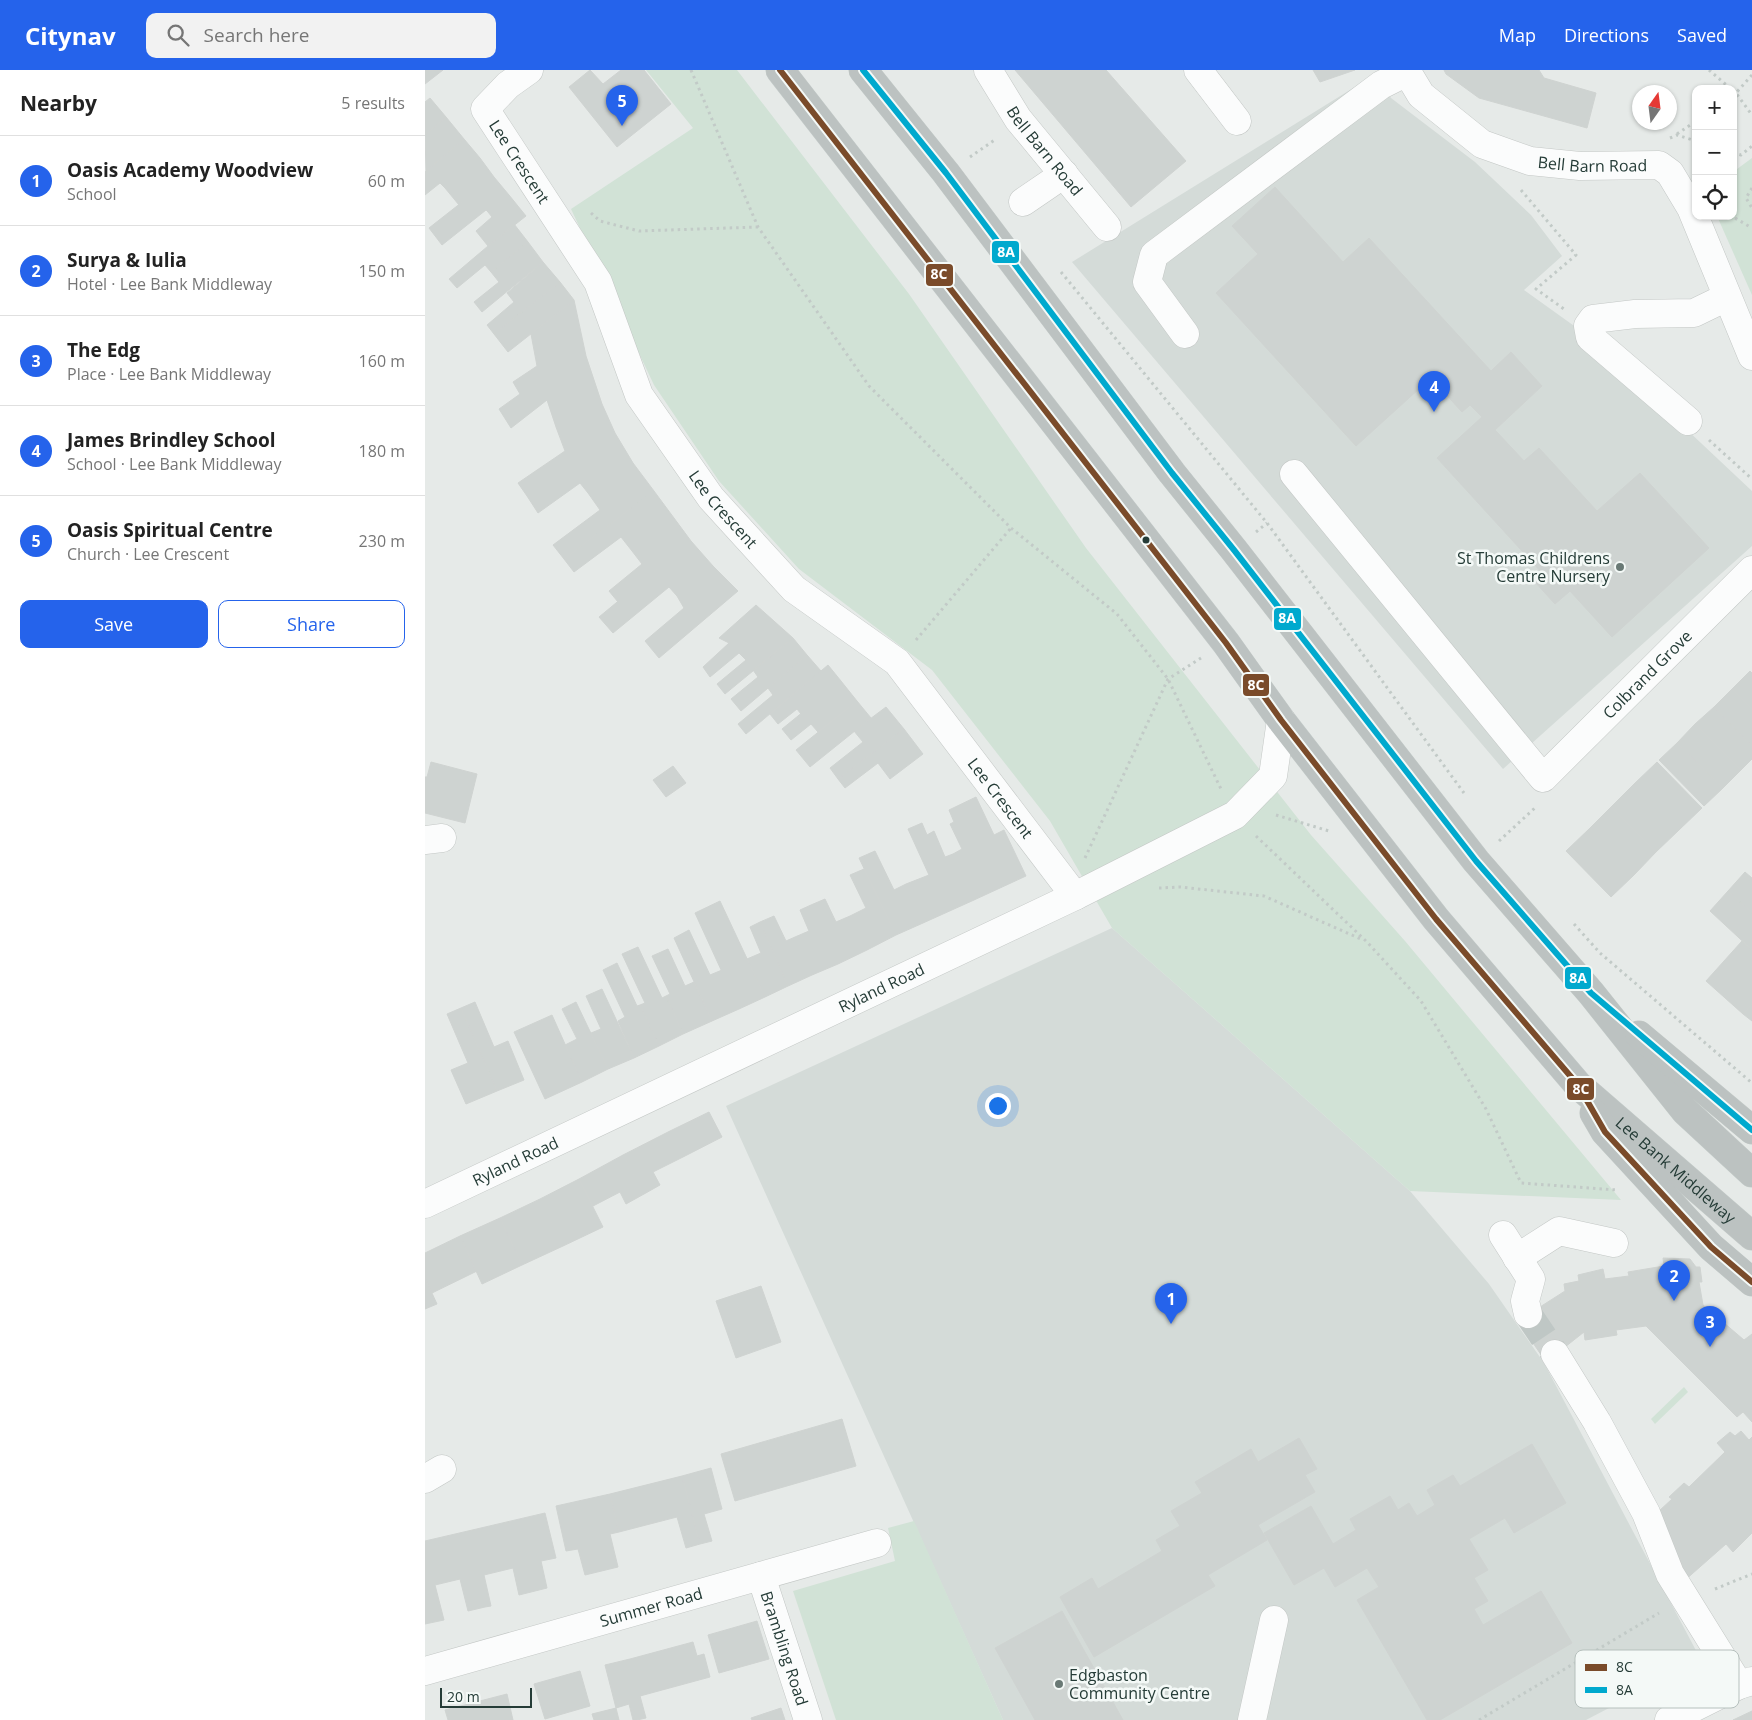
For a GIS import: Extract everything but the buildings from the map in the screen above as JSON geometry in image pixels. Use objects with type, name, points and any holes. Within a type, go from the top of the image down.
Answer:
[{"type":"highway","name":"Lee Bank Middleway","points":[[780,70],[1226,643],[1281,720],[1436,919],[1578,1085],[1752,1236]]},
{"type":"highway","points":[[863,70],[946,173],[1172,473],[1476,861],[1591,993],[1685,1111],[1752,1173]]},
{"type":"highway","points":[[1591,993],[1752,1130]]},
{"type":"highway","points":[[1578,1085],[1605,1132],[1711,1246],[1752,1282]]},
{"type":"street","name":"Lee Crescent","points":[[529,70],[508,85],[485,109],[598,282],[639,395],[711,498],[794,589],[897,662],[1075,896]]},
{"type":"street","name":"Bell Barn Road","points":[[988,70],[1018,119],[1107,227]]},
{"type":"street","points":[[1198,70],[1237,122]]},
{"type":"street","name":"Bell Barn Road","points":[[1406,71],[1421,95],[1482,144],[1530,160],[1580,166],[1659,165],[1671,173],[1691,208],[1752,356]]},
{"type":"street","points":[[1185,334],[1147,282],[1155,255],[1381,85],[1406,71]]},
{"type":"street","points":[[1023,202],[1064,174]]},
{"type":"street","points":[[1688,421],[1590,336],[1588,326],[1593,319],[1635,314],[1693,313],[1727,297]]},
{"type":"street","points":[[1294,474],[1543,778]]},
{"type":"street","name":"Colbrand Grove","points":[[1543,778],[1752,570]]},
{"type":"street","name":"Ryland Road","points":[[425,1204],[1075,896],[1235,816],[1273,776],[1281,720]]},
{"type":"street","points":[[1528,1314],[1525,1301],[1531,1279],[1510,1246],[1559,1231],[1614,1243]]},
{"type":"street","points":[[1555,1354],[1597,1422],[1646,1513],[1670,1574],[1722,1650]]},
{"type":"street","name":"Summer Road","points":[[425,1671],[877,1543]]},
{"type":"street","name":"Brambling Road","points":[[761,1576],[808,1720]]},
{"type":"street","points":[[1252,1720],[1274,1620]]},
{"type":"street","points":[[1669,1720],[1694,1708]]},
{"type":"path","points":[[691,70],[758,227],[869,386],[1011,528],[1117,614],[1168,679],[1225,799],[1235,816],[1367,942],[1421,1001],[1486,1109],[1521,1183],[1616,1189],[1623,1195]]},
{"type":"path","points":[[1709,70],[1726,85]]},
{"type":"path","points":[[1737,89],[1752,75]]},
{"type":"path","points":[[1737,96],[1752,115]]},
{"type":"path","points":[[1677,135],[1692,124]]},
{"type":"path","points":[[1737,154],[1741,155],[1752,146]]},
{"type":"path","points":[[1519,188],[1576,255],[1536,289],[1588,326]]},
{"type":"path","points":[[1752,188],[1746,198],[1752,208]]},
{"type":"path","points":[[587,210],[600,221],[639,231],[758,227]]},
{"type":"path","points":[[1737,219],[1752,228]]},
{"type":"path","points":[[1055,265],[1267,523],[1466,796]]},
{"type":"path","points":[[1688,421],[1752,479]]},
{"type":"path","points":[[897,662],[1011,528]]},
{"type":"path","points":[[1075,896],[1082,864],[1168,679]]},
{"type":"path","points":[[1493,834],[1499,841],[1548,794],[1543,778]]},
{"type":"path","points":[[1235,816],[1277,815],[1332,832]]},
{"type":"path","points":[[1151,889],[1180,886],[1264,896],[1367,942]]},
{"type":"path","points":[[1569,919],[1600,953],[1752,1083]]},
{"type":"path","points":[[1599,1650],[1673,1604],[1752,1574]]},
{"type":"path","points":[[1479,1720],[1575,1664]]},
{"type":"shaded area","points":[[1379,72],[1381,85],[1391,98],[1475,162],[1531,215],[1562,256],[1524,290],[1584,333],[1752,491],[1752,546],[1503,769],[1072,262]]},
{"type":"shaded area","points":[[1112,928],[1410,1191],[1489,1284],[1544,1363],[1696,1650],[1575,1650],[1575,1708],[1609,1708],[1586,1720],[1003,1720],[726,1106]]},
{"type":"green space","points":[[646,70],[737,70],[909,294],[1086,548],[1311,835],[1405,941],[1621,1200],[1410,1191],[1112,928],[1050,821],[932,670],[799,569],[719,481],[654,385],[571,209],[693,128]]},
{"type":"green space","points":[[1752,158],[1752,295],[1719,220],[1737,220],[1737,169]]},
{"type":"green space","points":[[1684,1387],[1688,1392],[1655,1424],[1651,1419]]},
{"type":"green space","points":[[914,1521],[1003,1720],[836,1720],[793,1591],[895,1561],[888,1528]]},
{"type":"tunnel","points":[[1528,1314],[1555,1354]]},
{"type":"transit line","name":"8C","points":[[780,70],[1226,643],[1281,720],[1436,919],[1578,1085],[1605,1132],[1711,1247],[1752,1282]]},
{"type":"transit line","name":"8A","points":[[863,70],[946,173],[1172,473],[1476,861],[1591,993],[1752,1130]]},
{"type":"place","name":"Oasis Spiritual Centre","points":[[622,126]]},
{"type":"place","name":"James Brindley School","points":[[1434,412]]},
{"type":"place","name":"St Thomas Childrens Centre Nursery","points":[[1620,567]]},
{"type":"place","name":"Surya & Iulia","points":[[1674,1301]]},
{"type":"place","name":"Oasis Academy Woodview","points":[[1171,1324]]},
{"type":"place","name":"The Edg","points":[[1710,1347]]},
{"type":"place","name":"Edgbaston Community Centre","points":[[1059,1684]]}]
